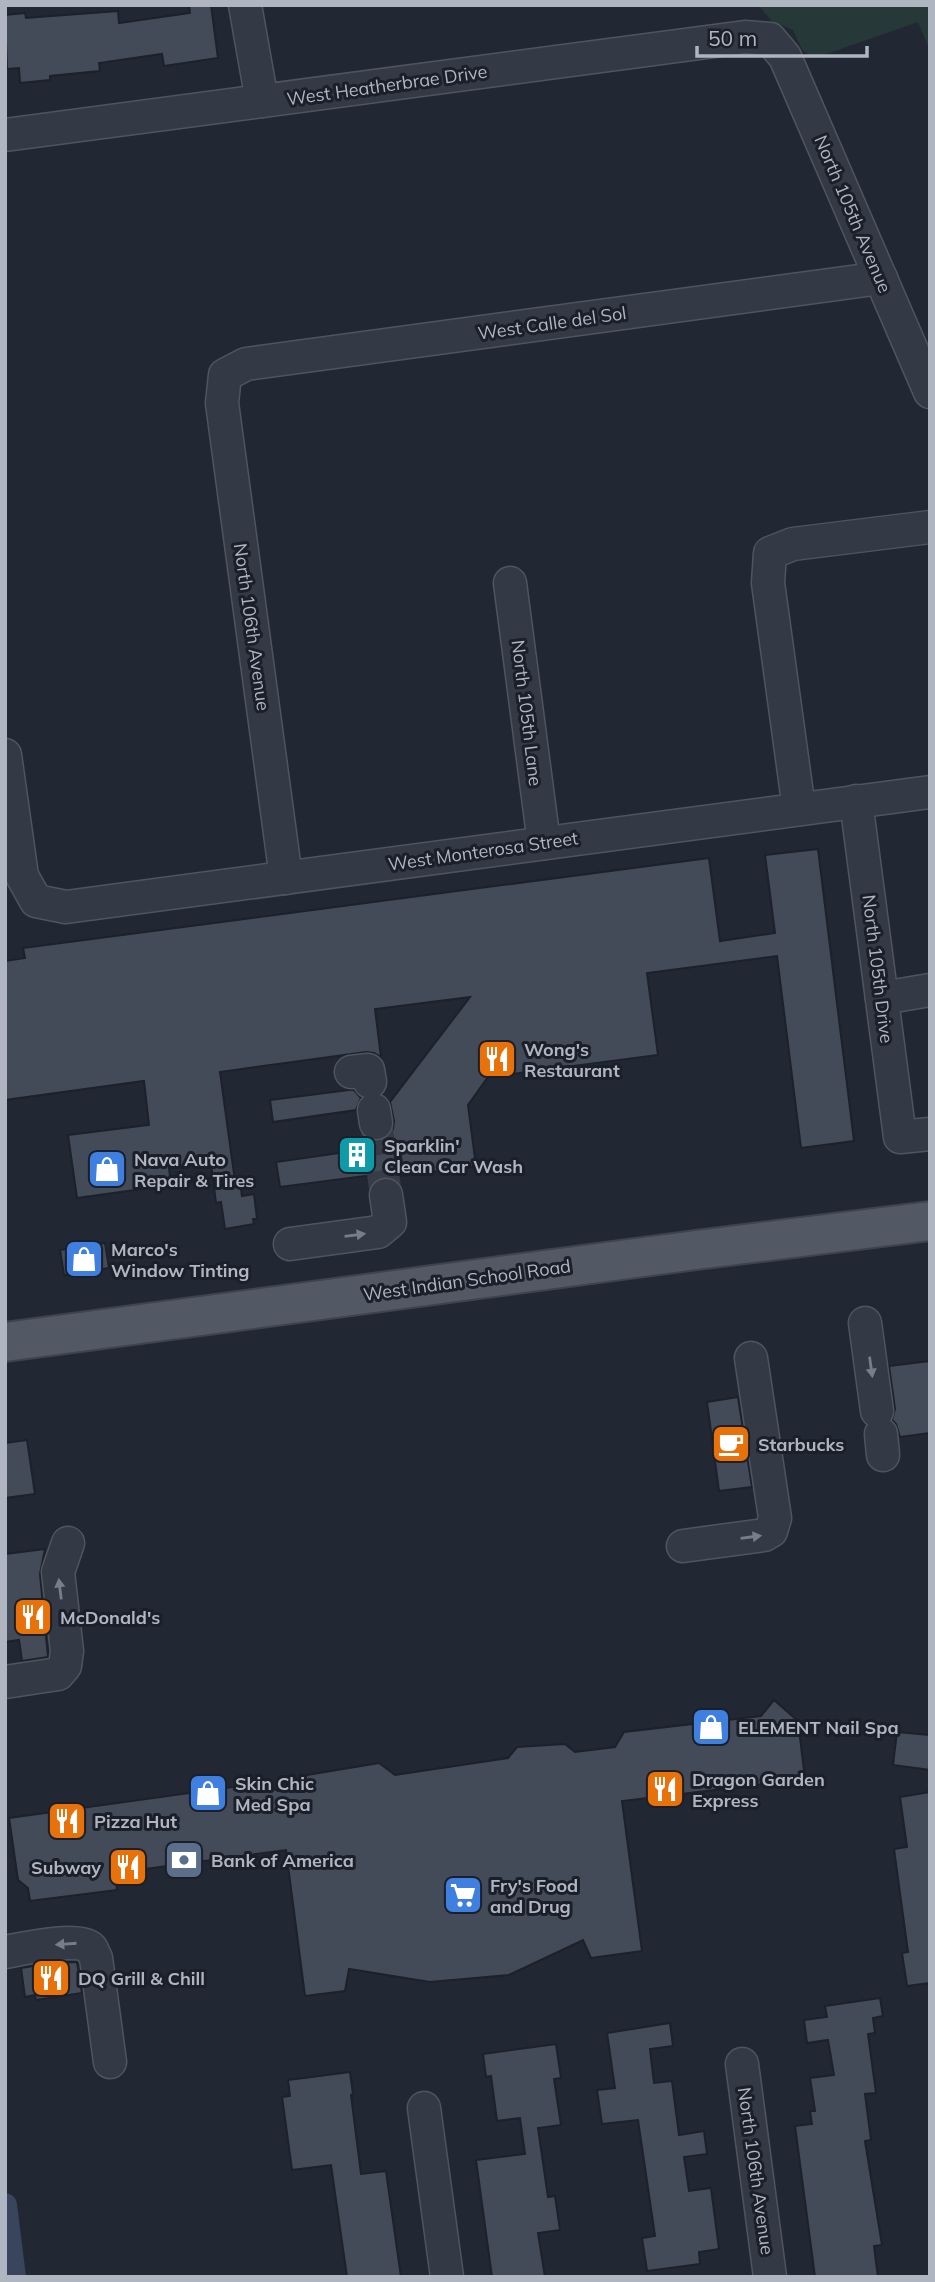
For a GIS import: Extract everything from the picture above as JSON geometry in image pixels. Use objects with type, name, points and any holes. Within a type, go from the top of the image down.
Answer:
[{"type":"main road","name":"West Indian School Road","points":[[5,1342],[930,1221]]},
{"type":"street","points":[[245,5],[262,102]]},
{"type":"street","name":"West Heatherbrae Drive","points":[[5,135],[745,37],[770,39]]},
{"type":"street","name":"North 105th Avenue","points":[[770,39],[785,57],[930,392]]},
{"type":"street","name":"West Calle del Sol","points":[[225,375],[246,364],[881,278]]},
{"type":"street","name":"North 106th Avenue","points":[[225,375],[222,403],[286,878]]},
{"type":"street","points":[[799,809],[768,583],[770,553],[793,544],[930,527]]},
{"type":"street","name":"North 105th Lane","points":[[510,583],[544,843]]},
{"type":"street","name":"West Monterosa Street","points":[[5,755],[22,876],[36,901],[66,907],[930,792]]},
{"type":"street","name":"North 105th Drive","points":[[856,801],[882,998],[915,1135]]},
{"type":"street","points":[[882,998],[930,990]]},
{"type":"street","points":[[290,1244],[378,1232],[390,1222],[386,1195]]},
{"type":"street","points":[[865,1323],[880,1433]]},
{"type":"street","points":[[683,1546],[764,1535],[771,1531],[774,1525],[751,1358]]},
{"type":"street","points":[[5,1682],[58,1674],[65,1666],[66,1638],[58,1572],[68,1543]]},
{"type":"street","points":[[5,1952],[70,1942],[90,1947],[96,1958],[110,2062]]},
{"type":"street","name":"North 106th Avenue","points":[[742,2064],[770,2277]]},
{"type":"street","points":[[424,2108],[447,2277]]},
{"type":"shaded area","points":[[758,5],[930,5],[930,50],[918,22],[815,58],[803,51],[793,30],[772,21]]},
{"type":"building","points":[[189,5],[211,5],[218,58],[164,66],[162,54],[99,63],[100,71],[50,76],[50,80],[20,83],[19,68],[7,69],[5,15],[25,13],[26,18],[118,11],[119,23],[190,13]]},
{"type":"building","points":[[818,849],[854,1141],[801,1148],[777,956],[647,973],[658,1055],[488,1077],[468,1105],[476,1166],[395,1177],[396,1180],[383,1177],[373,1183],[372,1175],[280,1187],[276,1162],[368,1149],[366,1138],[378,1141],[388,1137],[394,1121],[390,1102],[470,997],[375,1009],[381,1057],[366,1052],[220,1072],[235,1181],[240,1181],[242,1196],[254,1194],[257,1219],[253,1219],[254,1224],[225,1229],[221,1202],[216,1203],[211,1163],[169,1168],[171,1185],[77,1198],[68,1135],[149,1125],[144,1081],[5,1100],[5,961],[25,958],[23,948],[709,858],[720,941],[775,933],[765,855]]},
{"type":"building","points":[[354,1090],[361,1098],[356,1110],[273,1122],[270,1100]]},
{"type":"building","name":"Marco's Window Tinting","points":[[105,1243],[109,1268],[64,1275],[60,1250]]},
{"type":"building","points":[[930,1361],[930,1433],[900,1437],[892,1420],[895,1409],[889,1366]]},
{"type":"building","name":"Starbucks","points":[[738,1397],[752,1487],[719,1491],[707,1402]]},
{"type":"building","points":[[27,1440],[35,1494],[5,1498],[5,1443]]},
{"type":"building","name":"McDonald's","points":[[45,1549],[40,1574],[48,1657],[22,1661],[19,1640],[5,1642],[5,1554]]},
{"type":"building","name":"Fry's Food and Drug","points":[[774,1700],[798,1721],[805,1779],[622,1801],[642,1951],[591,1958],[583,1940],[509,1975],[430,1982],[349,1969],[345,1991],[305,1996],[286,1850],[115,1873],[117,1890],[30,1901],[28,1888],[18,1880],[9,1818],[262,1783],[278,1791],[298,1789],[307,1775],[379,1763],[395,1775],[508,1758],[517,1747],[565,1744],[575,1752],[615,1747],[624,1732],[761,1716]]},
{"type":"building","points":[[897,1732],[930,1735],[930,1770],[893,1765]]},
{"type":"building","points":[[930,1792],[930,1983],[907,1986],[902,1953],[908,1952],[894,1849],[907,1847],[900,1797]]},
{"type":"building","name":"DQ Grill & Chill","points":[[77,1962],[82,1993],[36,2000],[35,1995],[25,1997],[21,1968]]},
{"type":"building","points":[[880,1998],[883,2016],[873,2018],[875,2033],[868,2034],[876,2093],[865,2094],[871,2140],[865,2141],[882,2245],[874,2246],[878,2277],[815,2277],[795,2126],[812,2124],[810,2111],[815,2111],[810,2078],[834,2075],[828,2040],[807,2043],[804,2020],[827,2017],[825,2006]]},
{"type":"building","points":[[670,2023],[673,2046],[650,2049],[654,2083],[672,2081],[679,2135],[704,2131],[707,2154],[684,2157],[689,2191],[711,2188],[719,2249],[699,2252],[700,2264],[647,2271],[642,2238],[655,2236],[638,2120],[602,2124],[597,2090],[615,2088],[607,2033]]},
{"type":"building","points":[[556,2044],[561,2078],[554,2079],[561,2125],[538,2128],[548,2197],[555,2196],[560,2230],[538,2233],[545,2277],[492,2277],[476,2160],[525,2154],[520,2118],[497,2121],[491,2076],[486,2077],[483,2054]]},
{"type":"building","points":[[350,2072],[361,2174],[386,2171],[401,2277],[347,2277],[331,2165],[292,2170],[282,2097],[290,2096],[288,2080]]},
{"type":"waterway","points":[[5,2205],[14,2277]]},
{"type":"tunnel","points":[[376,1123],[386,1195]]},
{"type":"place","name":"Wong's Restaurant","points":[[497,1059]]},
{"type":"place","name":"Sparklin' Clean Car Wash","points":[[357,1155]]},
{"type":"place","name":"Nava Auto Repair & Tires","points":[[107,1169]]},
{"type":"place","name":"Marco's Window Tinting","points":[[84,1259]]},
{"type":"place","name":"Starbucks","points":[[731,1444]]},
{"type":"place","name":"McDonald's","points":[[33,1617]]},
{"type":"place","name":"ELEMENT Nail Spa","points":[[711,1727]]},
{"type":"place","name":"Dragon Garden Express","points":[[665,1789]]},
{"type":"place","name":"Skin Chic Med Spa","points":[[208,1793]]},
{"type":"place","name":"Pizza Hut","points":[[67,1821]]},
{"type":"place","name":"Bank of America","points":[[184,1860]]},
{"type":"place","name":"Subway","points":[[128,1867]]},
{"type":"place","name":"Fry's Food and Drug","points":[[463,1895]]},
{"type":"place","name":"DQ Grill & Chill","points":[[51,1978]]}]
